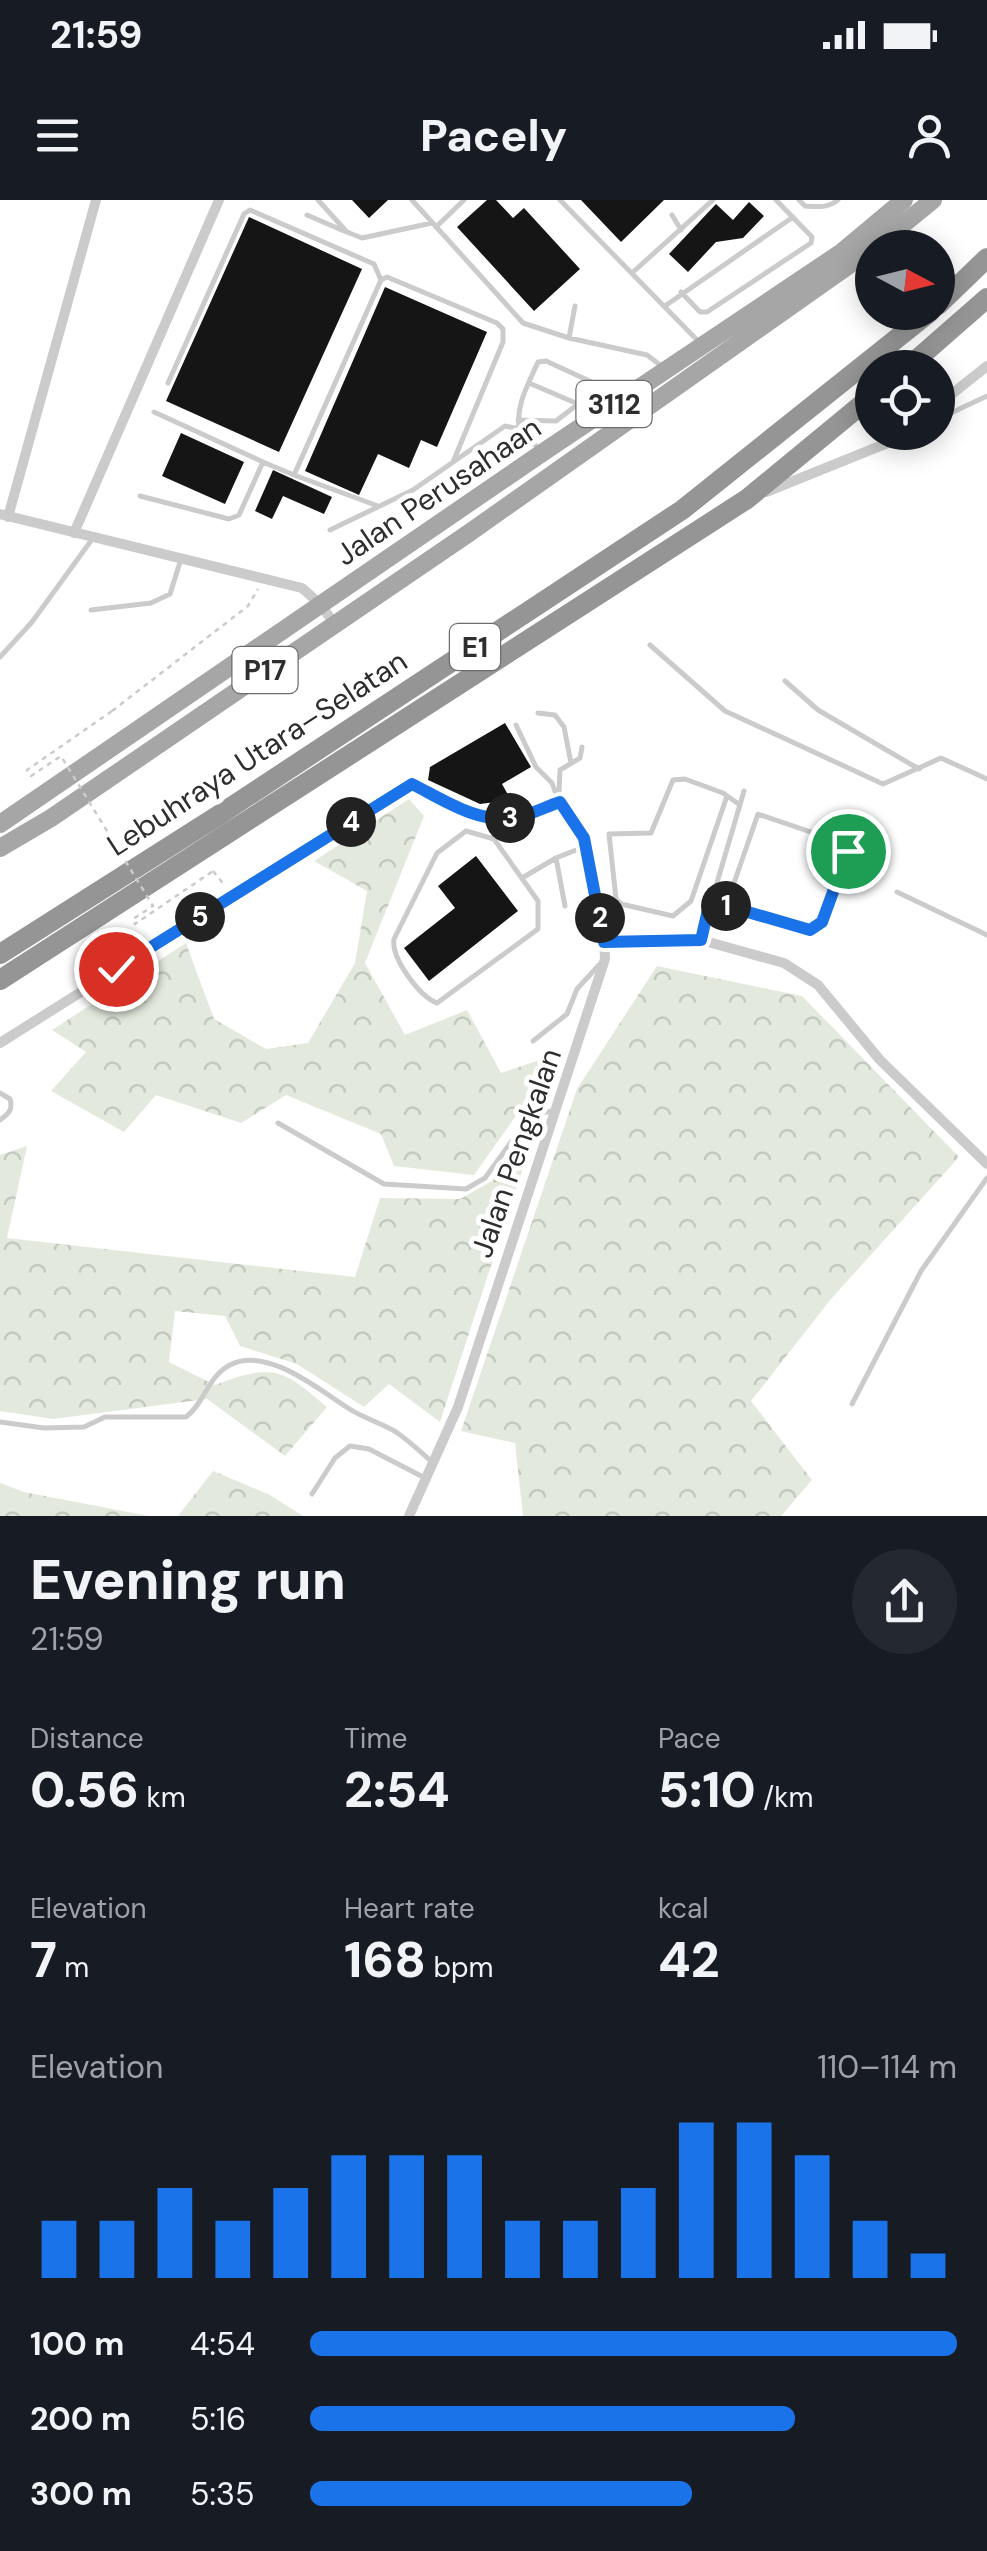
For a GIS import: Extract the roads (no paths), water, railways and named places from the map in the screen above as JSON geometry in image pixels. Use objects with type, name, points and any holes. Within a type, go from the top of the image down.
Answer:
[{"type":"highway","points":[[955,289],[987,258]]},
{"type":"highway","points":[[928,350],[987,298]]},
{"type":"highway","name":"Lebuhraya Utara–Selatan","points":[[0,954],[236,804],[682,510],[907,330]]},
{"type":"highway","name":"Lebuhraya Utara–Selatan","points":[[0,980],[748,500],[855,410]]},
{"type":"main road","name":"Jalan Perusahaan","points":[[0,824],[542,452],[842,252],[904,200]]},
{"type":"main road","name":"Jalan Perusahaan","points":[[896,230],[933,200]]},
{"type":"main road","name":"Jalan Perusahaan","points":[[0,848],[51,818],[469,533],[855,261]]},
{"type":"street","points":[[96,200],[4,516],[302,588],[334,623]]},
{"type":"street","points":[[74,533],[218,200]]},
{"type":"street","points":[[955,391],[987,366]]},
{"type":"street","points":[[748,500],[870,450]]},
{"type":"street","points":[[0,1043],[412,784],[454,807],[487,817],[514,818],[560,802]]},
{"type":"street","name":"Jalan Pengkalan","points":[[409,1516],[458,1407],[605,959],[586,846],[560,802]]},
{"type":"street","points":[[604,942],[701,940],[784,963],[818,985],[880,1060],[987,1164]]},
{"type":"lane","points":[[318,200],[346,232]]},
{"type":"lane","points":[[412,200],[523,324],[647,355],[666,370]]},
{"type":"lane","points":[[307,216],[362,238],[434,225],[464,200]]},
{"type":"lane","points":[[560,200],[702,345]]},
{"type":"lane","points":[[632,273],[713,200]]},
{"type":"lane","points":[[681,292],[700,312],[707,312],[810,243],[812,237],[776,200]]},
{"type":"lane","points":[[798,200],[805,206],[833,205],[838,200]]},
{"type":"lane","points":[[805,206],[812,200]]},
{"type":"lane","points":[[168,383],[244,214],[250,210],[374,264],[382,280]]},
{"type":"lane","points":[[672,215],[681,230]]},
{"type":"lane","points":[[664,306],[792,217]]},
{"type":"lane","points":[[294,475],[382,280],[388,277],[503,329],[503,342],[453,462]]},
{"type":"lane","points":[[570,338],[574,306]]},
{"type":"lane","points":[[518,420],[556,421],[595,391],[596,384],[538,362],[517,410],[518,420],[519,429]]},
{"type":"lane","points":[[528,383],[578,404]]},
{"type":"lane","points":[[955,411],[987,396]]},
{"type":"lane","points":[[154,412],[263,462],[378,506]]},
{"type":"lane","points":[[330,530],[413,490],[505,426],[519,429],[542,452]]},
{"type":"lane","points":[[140,496],[229,519],[239,515],[263,462]]},
{"type":"lane","points":[[0,657],[32,622],[93,538]]},
{"type":"lane","points":[[92,610],[151,602],[170,594],[180,559]]},
{"type":"lane","points":[[650,645],[726,711],[883,784],[941,758],[987,779]]},
{"type":"lane","points":[[785,680],[818,710],[919,769]]},
{"type":"lane","points":[[538,713],[555,715],[564,727],[571,763]]},
{"type":"lane","points":[[516,726],[536,767],[552,783],[560,802]]},
{"type":"lane","points":[[560,802],[560,770],[580,758],[582,747]]},
{"type":"lane","points":[[728,796],[686,908],[673,916],[616,900],[609,834],[652,832],[673,780],[685,779],[728,796],[740,804]]},
{"type":"lane","points":[[701,940],[744,791]]},
{"type":"lane","points":[[710,901],[726,906],[810,930],[822,922],[848,851],[846,844],[758,814],[726,906]]},
{"type":"lane","points":[[466,831],[494,839],[522,878],[538,901],[538,929],[446,998],[437,1003],[427,999],[392,949],[437,853],[466,831]]},
{"type":"lane","points":[[522,878],[586,846]]},
{"type":"lane","points":[[556,858],[565,906]]},
{"type":"lane","points":[[897,892],[987,935]]},
{"type":"lane","points":[[533,1041],[567,1014],[577,989],[605,959]]},
{"type":"lane","points":[[0,1093],[10,1098],[12,1106],[10,1113],[0,1120]]},
{"type":"lane","points":[[278,1123],[384,1184],[466,1189],[485,1178],[524,1123],[536,1114],[557,1110]]},
{"type":"lane","points":[[852,1404],[921,1271],[987,1178]]},
{"type":"lane","points":[[0,1422],[44,1428],[84,1427],[104,1417],[186,1416],[194,1411],[217,1374],[233,1363],[252,1359],[296,1374],[351,1410],[396,1432],[435,1464]]},
{"type":"lane","points":[[312,1494],[335,1458],[350,1446],[369,1449],[428,1480]]}]
